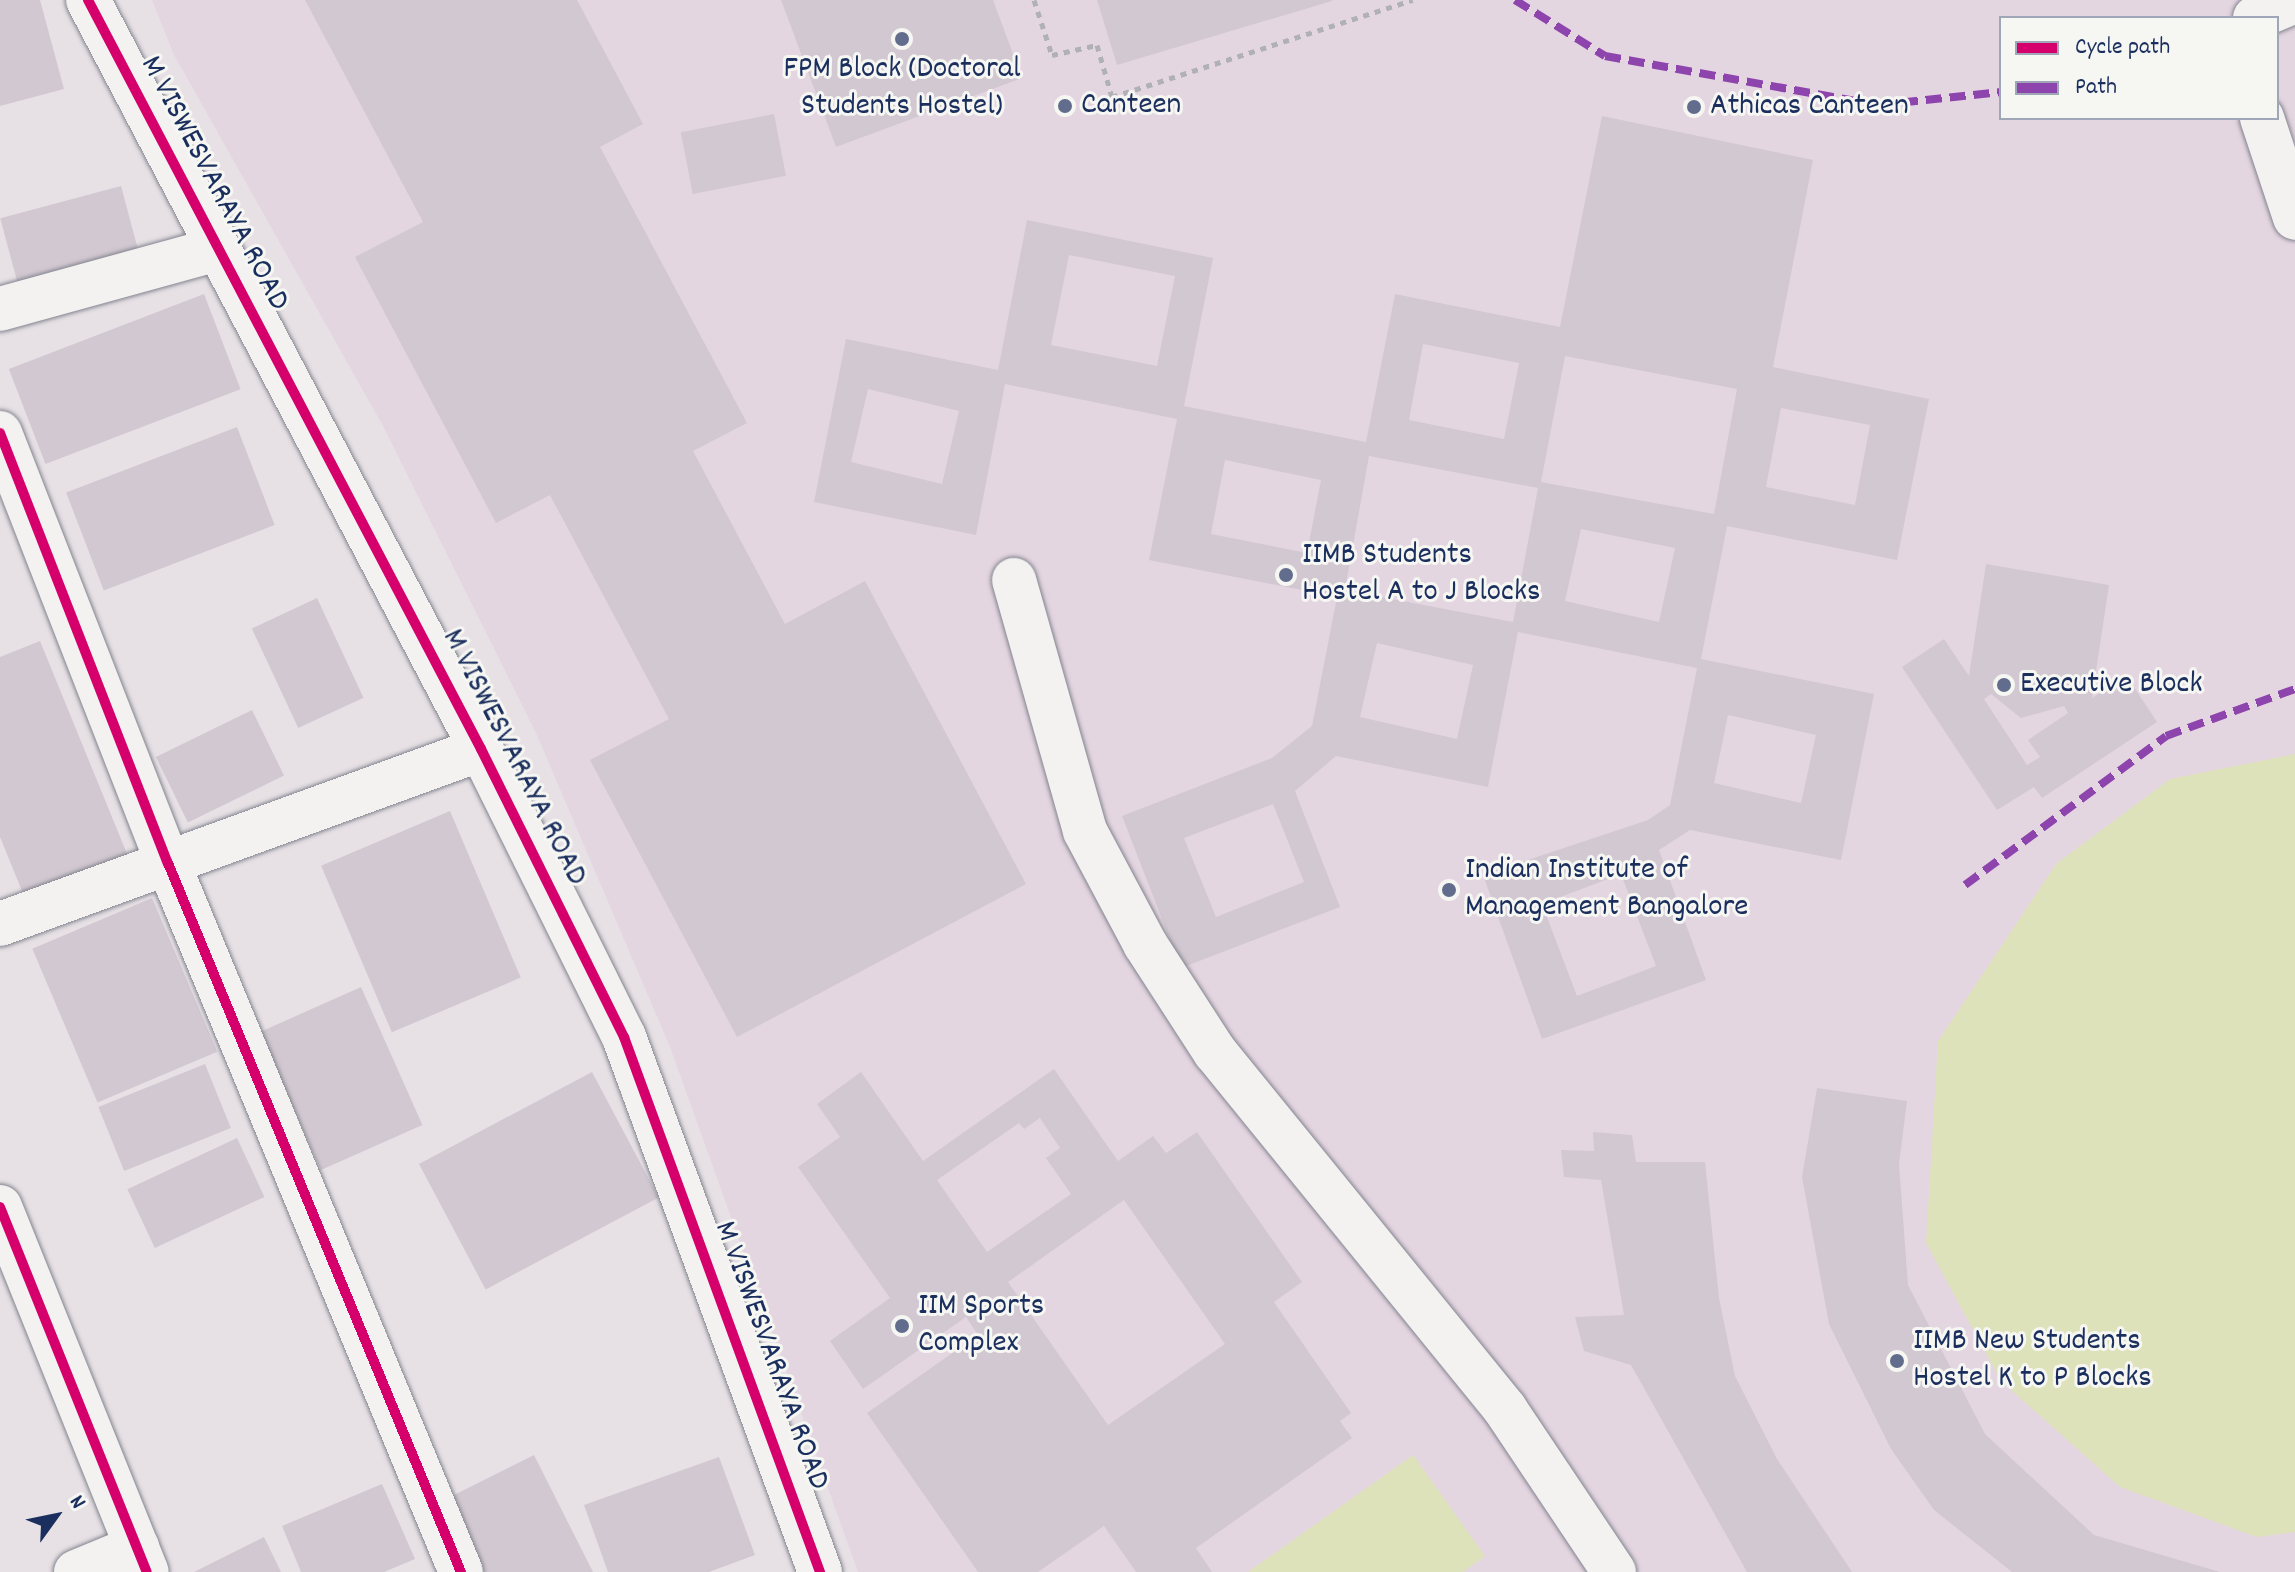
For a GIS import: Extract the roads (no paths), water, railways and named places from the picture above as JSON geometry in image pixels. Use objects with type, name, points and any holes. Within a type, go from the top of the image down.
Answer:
[{"type":"street","name":"M VISWESVARAYA ROAD","points":[[88,0],[481,749],[624,1037],[820,1572]]},
{"type":"street","points":[[2260,16],[2295,1]]},
{"type":"street","points":[[2263,120],[2295,218]]},
{"type":"street","points":[[0,309],[218,249]]},
{"type":"street","points":[[0,433],[168,863],[461,1572]]},
{"type":"street","points":[[1014,580],[1085,831],[1145,944],[1215,1052],[1505,1409],[1614,1572]]},
{"type":"street","points":[[0,924],[481,749]]},
{"type":"street","points":[[0,1207],[142,1559],[76,1572]]},
{"type":"place","name":"FPM Block (Doctoral Students Hostel)","points":[[902,39]]},
{"type":"place","name":"Canteen","points":[[1065,106]]},
{"type":"place","name":"Athicas Canteen","points":[[1694,107]]},
{"type":"place","name":"IIMB Students Hostel A to J Blocks","points":[[1286,575]]},
{"type":"place","name":"Executive Block","points":[[2004,685]]},
{"type":"place","name":"Indian Institute of Management Bangalore","points":[[1449,890]]},
{"type":"place","name":"IIM Sports Complex","points":[[902,1326]]},
{"type":"place","name":"IIMB New Students Hostel K to P Blocks","points":[[1897,1361]]}]
